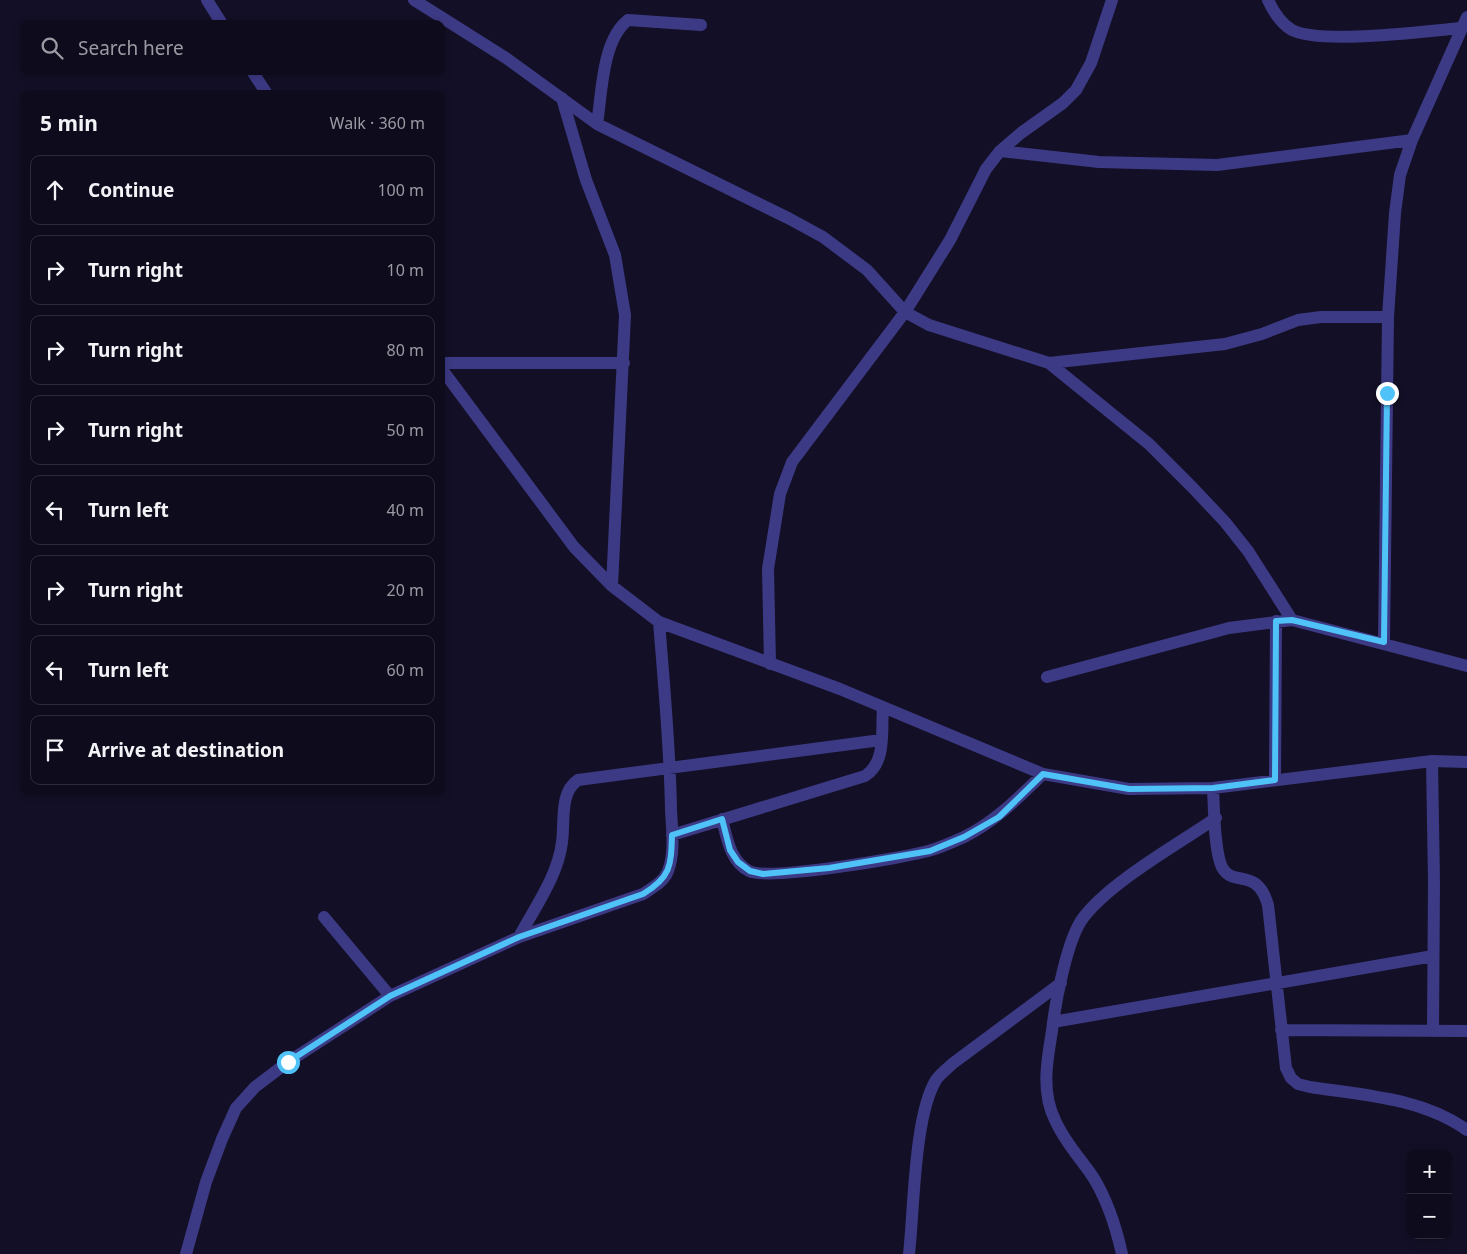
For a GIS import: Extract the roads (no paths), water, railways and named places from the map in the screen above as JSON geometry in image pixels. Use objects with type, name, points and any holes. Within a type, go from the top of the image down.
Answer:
[{"type":"street","points":[[207,0],[220,20]]},
{"type":"street","points":[[414,0],[506,58],[597,124],[823,237],[866,270],[905,312],[929,325],[1049,364],[1149,444],[1225,522],[1248,551],[1292,620]]},
{"type":"street","points":[[770,664],[768,569],[780,494],[792,462],[905,312],[950,240],[986,169],[1000,151],[1021,133],[1063,104],[1076,90],[1092,63],[1112,0]]},
{"type":"street","points":[[1268,0],[1277,18],[1292,30],[1314,35],[1338,36],[1464,23],[1412,140],[1400,175],[1395,213],[1388,317],[1384,642]]},
{"type":"street","points":[[597,124],[608,57],[618,28],[628,20],[701,25]]},
{"type":"street","points":[[255,75],[264,90]]},
{"type":"street","points":[[562,98],[586,180],[615,255],[625,315],[612,586]]},
{"type":"street","points":[[1000,151],[1099,162],[1217,165],[1412,140]]},
{"type":"street","points":[[1049,364],[1225,344],[1262,334],[1298,320],[1321,317],[1388,317]]},
{"type":"street","points":[[445,363],[624,363]]},
{"type":"street","points":[[445,374],[544,510],[574,547],[612,586],[660,622],[882,707],[1043,774],[1129,789],[1213,788],[1432,761],[1467,762]]},
{"type":"street","points":[[1047,677],[1229,628],[1292,620],[1384,642],[1467,666]]},
{"type":"street","points":[[1275,780],[1276,621]]},
{"type":"street","points":[[186,1254],[206,1182],[222,1139],[236,1108],[255,1087],[288,1062],[390,996],[519,937],[643,894],[668,873],[671,862],[672,835],[670,769],[660,622]]},
{"type":"street","points":[[672,835],[865,776],[873,771],[878,763],[882,707]]},
{"type":"street","points":[[519,937],[556,866],[562,843],[566,794],[570,785],[578,780],[881,740]]},
{"type":"street","points":[[1432,761],[1434,882],[1433,1031]]},
{"type":"street","points":[[722,819],[730,850],[738,862],[750,871],[763,874],[829,868],[930,851],[964,837],[999,817],[1043,774]]},
{"type":"street","points":[[1213,788],[1218,853],[1223,868],[1228,874],[1256,883],[1265,895],[1286,1068],[1291,1078],[1298,1084],[1408,1103],[1450,1118],[1467,1130]]},
{"type":"street","points":[[1122,1254],[1110,1208],[1093,1177],[1055,1120],[1047,1096],[1047,1066],[1061,983],[1074,936],[1082,919],[1114,888],[1216,818]]},
{"type":"street","points":[[324,917],[390,996]]},
{"type":"street","points":[[1053,1022],[1433,956]]},
{"type":"street","points":[[909,1254],[922,1124],[927,1100],[936,1080],[952,1064],[1061,983]]},
{"type":"street","points":[[1281,1030],[1467,1031]]}]
